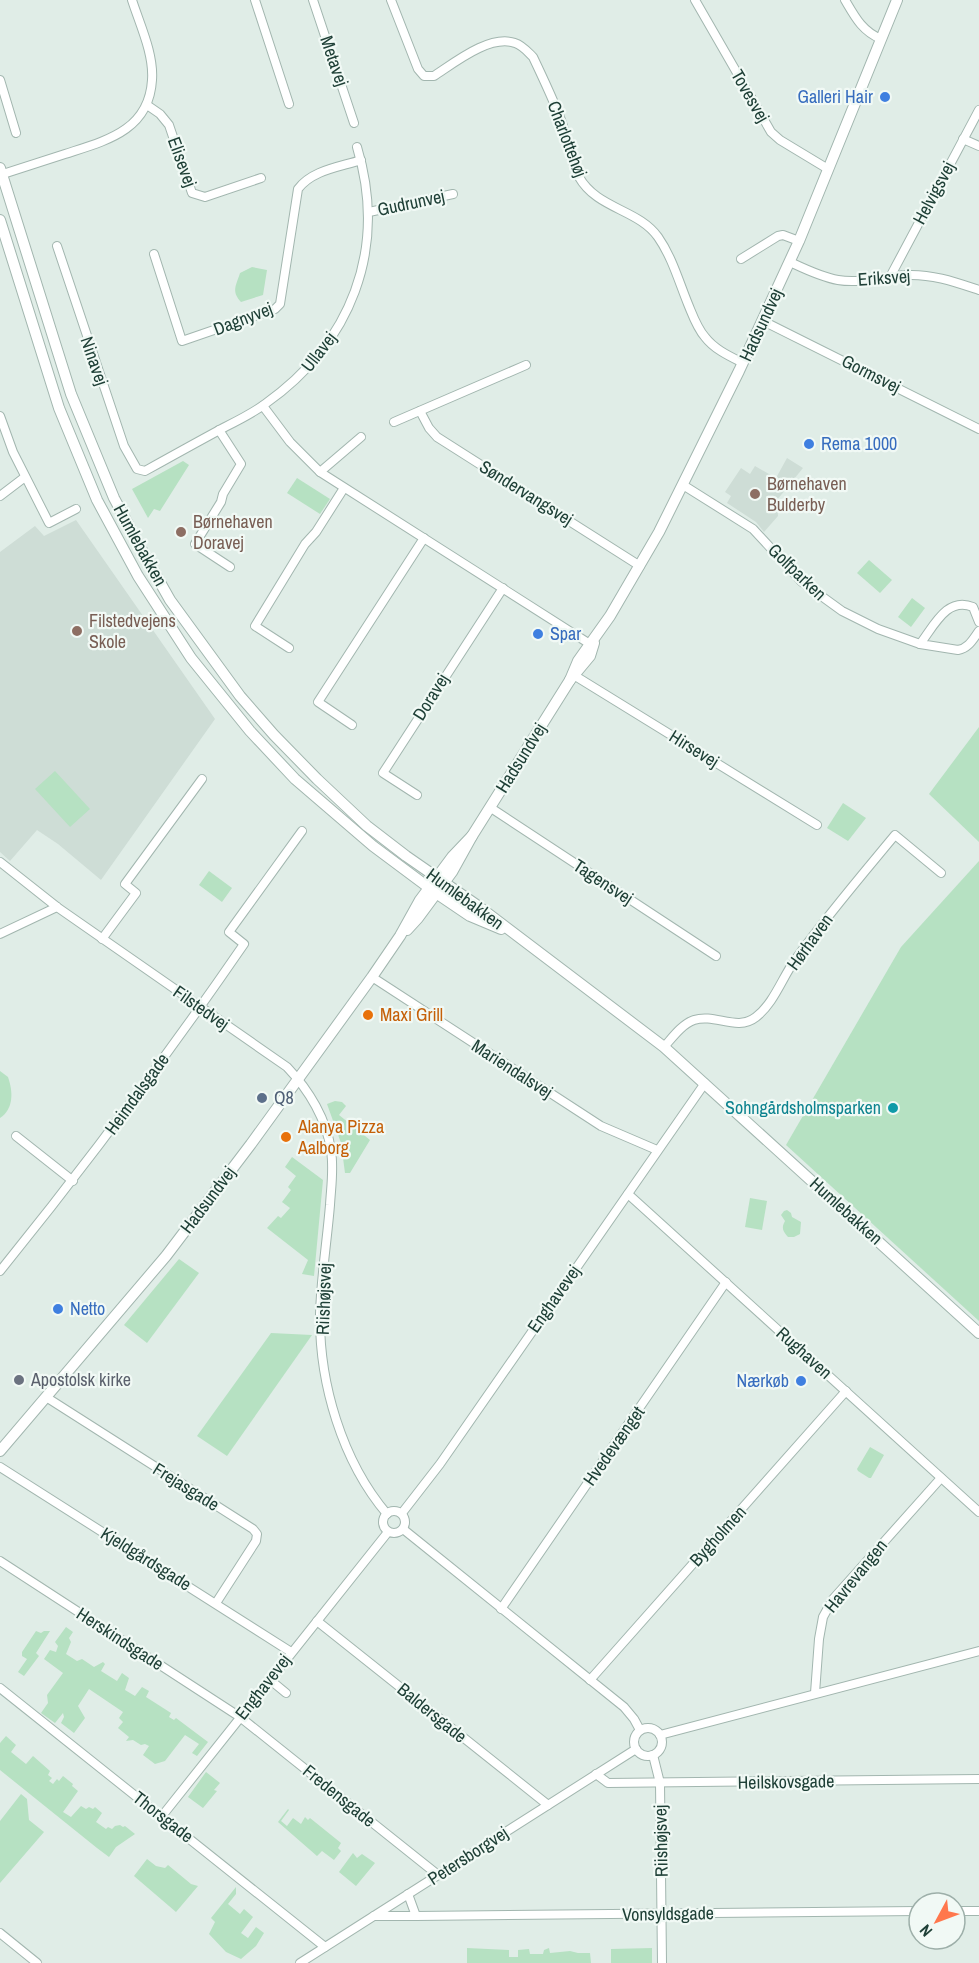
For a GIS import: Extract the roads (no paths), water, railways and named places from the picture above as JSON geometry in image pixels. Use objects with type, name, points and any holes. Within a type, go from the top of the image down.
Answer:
[{"type":"street","points":[[1,172],[112,139],[137,118],[147,105],[152,80],[150,57],[132,0]]},
{"type":"street","points":[[255,0],[290,104]]},
{"type":"street","name":"Metavej","points":[[313,0],[354,123]]},
{"type":"street","name":"Charlottehøj","points":[[391,0],[418,69],[424,76],[434,76],[483,46],[495,42],[514,42],[527,50],[533,57],[558,114],[568,153],[580,179],[598,198],[635,216],[657,235],[676,274],[696,325],[716,348],[743,363]]},
{"type":"street","name":"Tovesvej","points":[[695,0],[771,132],[780,140],[828,169]]},
{"type":"street","points":[[845,0],[861,26],[881,39]]},
{"type":"street","name":"Hadsundvej","points":[[0,1451],[166,1256],[298,1079],[372,977],[400,936],[411,914],[433,891],[452,857],[472,836],[572,676],[578,661],[593,642],[640,566],[743,363],[799,241],[897,0]]},
{"type":"street","points":[[0,80],[16,133]]},
{"type":"street","name":"Elisevej","points":[[147,105],[160,114],[169,125],[192,193],[205,197],[261,177]]},
{"type":"street","name":"Helvigsvej","points":[[890,277],[979,110]]},
{"type":"street","points":[[963,140],[979,146]]},
{"type":"street","name":"Ullavej","points":[[141,471],[145,471],[263,406],[305,372],[337,330],[359,280],[366,248],[369,212],[366,184],[357,147]]},
{"type":"street","name":"Dagnyvej","points":[[154,254],[182,341],[275,309],[280,304],[298,189],[312,176],[361,160]]},
{"type":"street","name":"Humlebakken","points":[[1,172],[71,394],[95,456],[129,526],[170,600],[227,679],[274,735],[367,826],[478,906],[664,1047],[979,1333]]},
{"type":"street","name":"Gudrunvej","points":[[369,212],[453,194]]},
{"type":"street","name":"Humlebakken","points":[[0,220],[59,408],[82,464],[116,536],[167,622],[224,702],[295,779],[373,846],[471,916],[515,935]]},
{"type":"street","points":[[741,259],[778,237],[783,236],[799,241]]},
{"type":"street","name":"Ninavej","points":[[57,246],[124,446],[134,466],[141,471]]},
{"type":"street","name":"Eriksvej","points":[[790,262],[821,276],[839,280],[859,281],[907,275],[944,278],[979,290]]},
{"type":"street","name":"Gormsvej","points":[[763,321],[979,429]]},
{"type":"street","points":[[394,422],[526,365]]},
{"type":"street","points":[[263,406],[290,442],[320,472],[593,642]]},
{"type":"street","name":"Søndervangsvej","points":[[420,411],[437,437],[640,566]]},
{"type":"street","points":[[0,416],[13,452],[49,524],[76,509]]},
{"type":"street","points":[[219,430],[242,464],[195,544],[230,567]]},
{"type":"street","points":[[320,472],[361,437]]},
{"type":"street","points":[[0,496],[25,477]]},
{"type":"street","name":"Golfparken","points":[[683,485],[753,529],[802,582],[842,611],[878,629],[920,644],[958,650],[969,646],[979,630]]},
{"type":"street","points":[[290,648],[255,626],[305,544],[316,532],[344,488]]},
{"type":"street","points":[[352,725],[318,702],[424,538]]},
{"type":"street","name":"Doravej","points":[[417,795],[383,773],[503,588]]},
{"type":"street","points":[[920,644],[948,608],[955,604],[973,607],[979,622]]},
{"type":"street","name":"Hirsevej","points":[[572,676],[817,825]]},
{"type":"street","points":[[102,939],[136,893],[125,884],[202,779]]},
{"type":"street","name":"Tagensvej","points":[[490,808],[716,956]]},
{"type":"street","name":"Heimdalsgade","points":[[0,1271],[73,1181],[201,1007],[244,944],[229,932],[302,831]]},
{"type":"street","name":"Hørhaven","points":[[664,1047],[684,1026],[694,1020],[709,1018],[738,1023],[758,1016],[770,1002],[812,937],[895,835],[941,873]]},
{"type":"street","name":"Filstedvej","points":[[0,862],[57,907],[287,1067],[298,1079]]},
{"type":"street","points":[[0,934],[57,907]]},
{"type":"street","name":"Mariendalsvej","points":[[372,977],[601,1126],[657,1150]]},
{"type":"street","name":"Riishøjsvej","points":[[298,1079],[315,1105],[327,1132],[332,1151],[333,1178],[320,1315],[326,1375],[331,1399],[353,1460],[369,1490],[387,1514]]},
{"type":"street","name":"Enghavevej","points":[[402,1514],[440,1464],[705,1083]]},
{"type":"street","points":[[16,1136],[73,1181]]},
{"type":"street","name":"Rughaven","points":[[628,1194],[979,1512]]},
{"type":"street","name":"Hvedevænget","points":[[501,1609],[726,1282]]},
{"type":"street","name":"Bygholmen","points":[[590,1680],[846,1391]]},
{"type":"street","name":"Frejasgade","points":[[46,1397],[253,1529],[257,1534],[256,1541],[216,1603]]},
{"type":"street","name":"Kjeldgårdsgade","points":[[0,1467],[291,1652]]},
{"type":"street","name":"Havrevangen","points":[[815,1693],[823,1617],[833,1599],[941,1478]]},
{"type":"street","points":[[395,1511],[402,1514],[406,1522],[404,1529],[397,1533],[388,1532],[383,1524],[387,1514],[395,1511]]},
{"type":"street","points":[[404,1529],[624,1707],[640,1730]]},
{"type":"street","name":"Enghavevej","points":[[162,1816],[388,1532]]},
{"type":"street","name":"Herskindsgade","points":[[0,1561],[240,1717]]},
{"type":"street","name":"Baldersgade","points":[[316,1621],[548,1805]]},
{"type":"street","points":[[660,1735],[979,1651]]},
{"type":"street","points":[[269,1679],[286,1693]]},
{"type":"street","name":"Thorsgade","points":[[0,1688],[325,1947]]},
{"type":"street","name":"Fredensgade","points":[[240,1717],[438,1875]]},
{"type":"street","points":[[649,1728],[660,1735],[662,1744],[653,1755],[642,1755],[636,1749],[635,1737],[640,1730],[649,1728]]},
{"type":"street","name":"Petersborgvej","points":[[300,1963],[636,1749]]},
{"type":"street","name":"Riishøjsvej","points":[[653,1755],[660,1783],[662,1963]]},
{"type":"street","name":"Heilskovsgade","points":[[596,1774],[608,1783],[979,1779]]},
{"type":"street","points":[[408,1894],[416,1916]]},
{"type":"street","name":"Vonsyldsgade","points":[[373,1917],[907,1911]]},
{"type":"street","points":[[0,1933],[37,1963]]},
{"type":"place","name":"Galleri Hair","points":[[885,97]]},
{"type":"place","name":"Rema 1000","points":[[809,444]]},
{"type":"place","name":"Børnehaven Bulderby","points":[[755,494]]},
{"type":"place","name":"Børnehaven Doravej","points":[[181,532]]},
{"type":"place","name":"Filstedvejens Skole","points":[[77,631]]},
{"type":"place","name":"Spar","points":[[538,634]]},
{"type":"place","name":"Maxi Grill","points":[[368,1015]]},
{"type":"place","name":"Q8","points":[[262,1098]]},
{"type":"place","name":"Sohngårdsholmsparken","points":[[893,1108]]},
{"type":"place","name":"Alanya Pizza Aalborg","points":[[286,1137]]},
{"type":"place","name":"Netto","points":[[58,1309]]},
{"type":"place","name":"Apostolsk kirke","points":[[19,1380]]},
{"type":"place","name":"Nærkøb","points":[[801,1381]]}]
